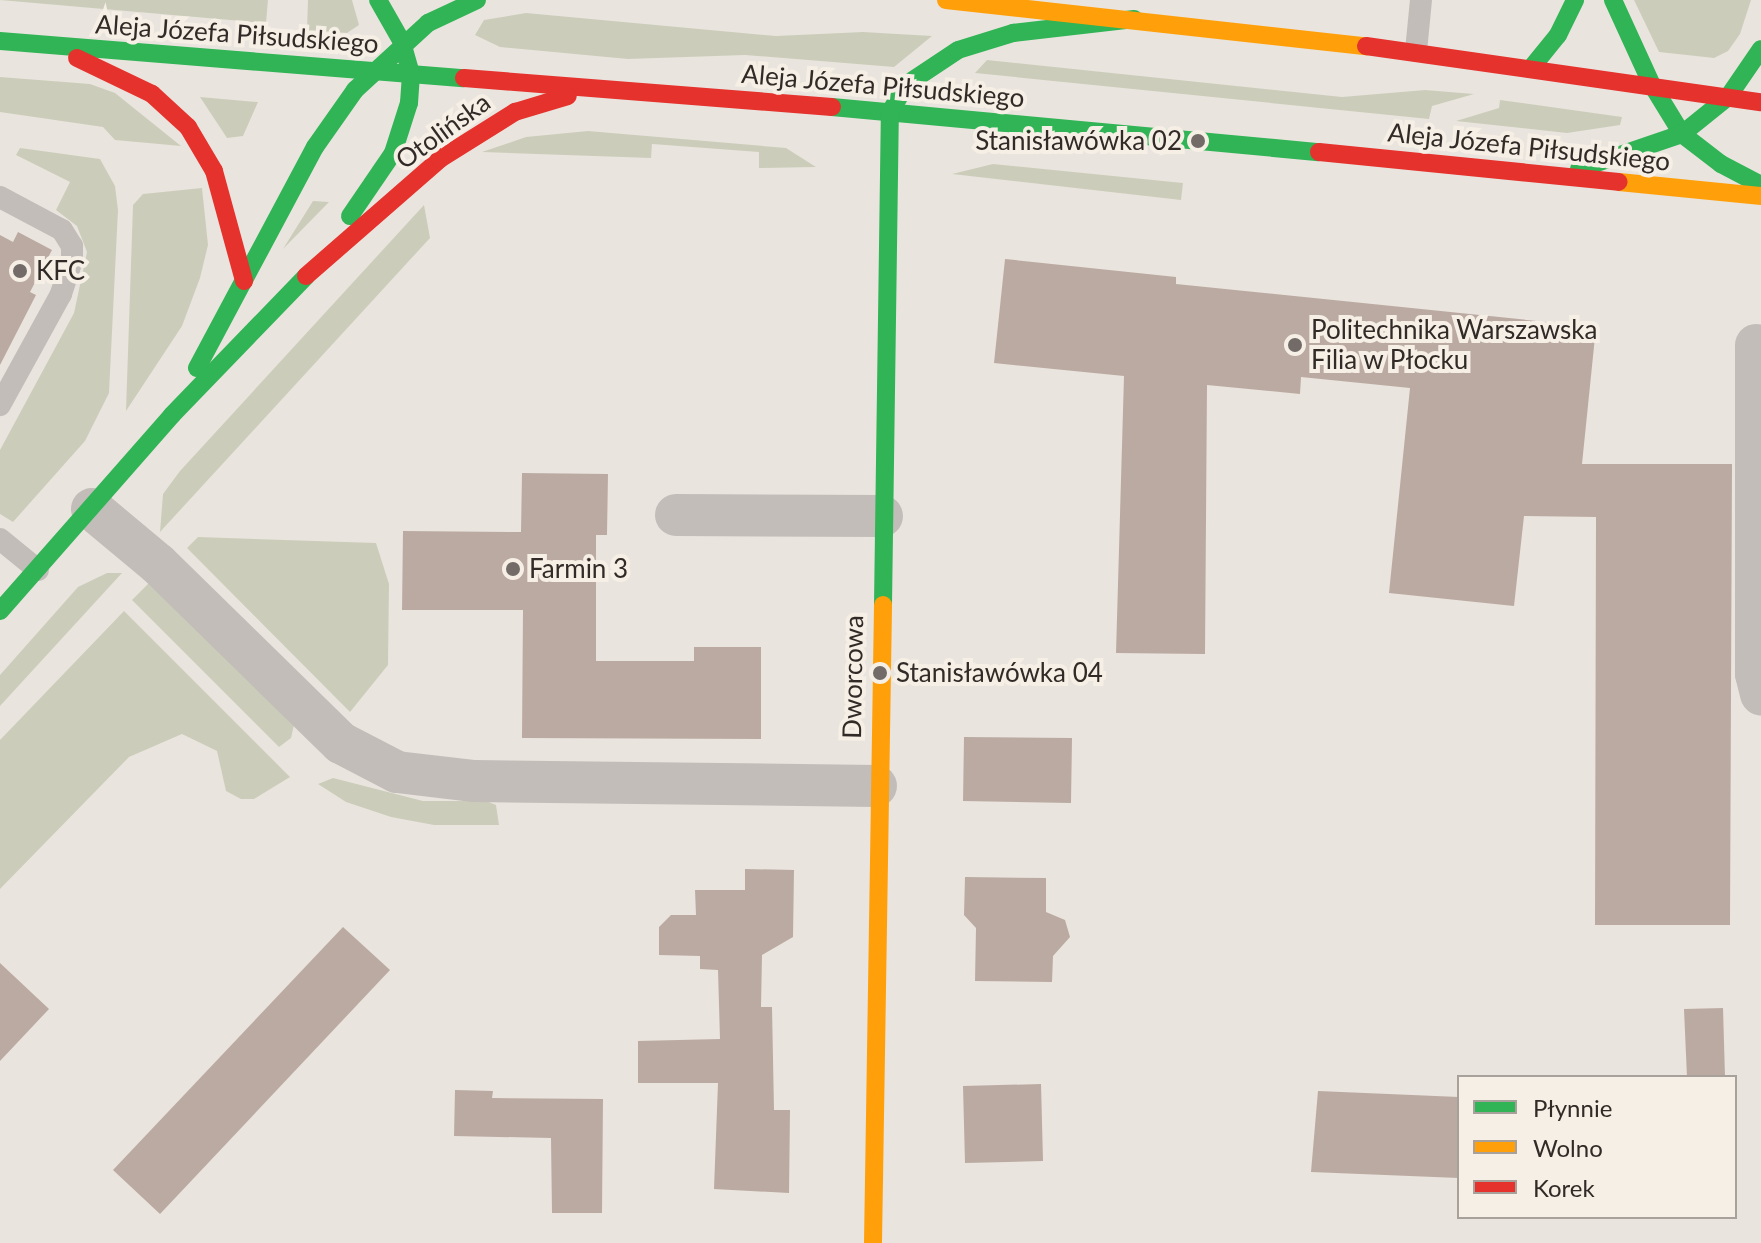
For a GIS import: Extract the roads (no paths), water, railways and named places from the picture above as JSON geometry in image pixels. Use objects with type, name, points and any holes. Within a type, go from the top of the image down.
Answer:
[{"type":"main road","name":"Otolińska","points":[[315,267],[393,153],[406,116],[411,74],[402,42],[378,0]]},
{"type":"main road","name":"Otolińska","points":[[172,415],[315,147],[373,70],[402,42],[428,23],[477,0]]},
{"type":"main road","points":[[946,0],[1416,51],[1761,102]]},
{"type":"main road","points":[[1532,67],[1558,35],[1575,0]]},
{"type":"main road","points":[[1613,0],[1652,85],[1682,134],[1721,164],[1761,185]]},
{"type":"main road","points":[[890,112],[907,84],[958,50],[1013,33],[1134,19]]},
{"type":"main road","name":"Aleja Józefa Piłsudskiego","points":[[0,41],[890,112],[1761,196]]},
{"type":"main road","points":[[53,47],[152,94],[188,127],[214,171],[244,281]]},
{"type":"main road","points":[[1553,175],[1605,163],[1682,134],[1728,97],[1761,49]]},
{"type":"main road","name":"Otolińska","points":[[0,611],[172,415],[315,267],[440,159],[515,112],[569,96],[626,91]]},
{"type":"main road","name":"Dworcowa","points":[[873,1243],[876,786],[890,112]]},
{"type":"street","points":[[1756,345],[1756,674],[1761,694]]},
{"type":"street","points":[[92,509],[158,564],[341,743],[397,772],[474,781],[876,786]]},
{"type":"street","points":[[676,515],[882,516]]},
{"type":"lane","points":[[1416,51],[1421,0]]},
{"type":"lane","points":[[0,197],[62,230],[72,246],[72,260],[61,294],[0,405]]},
{"type":"lane","points":[[0,539],[38,570]]},
{"type":"place","name":"Stanisławówka 02","points":[[1198,141]]},
{"type":"place","name":"KFC","points":[[20,271]]},
{"type":"place","name":"Politechnika Warszawska Filia w Płocku","points":[[1295,345]]},
{"type":"place","name":"Farmin 3","points":[[513,569]]},
{"type":"place","name":"Stanisławówka 04","points":[[880,673]]}]
